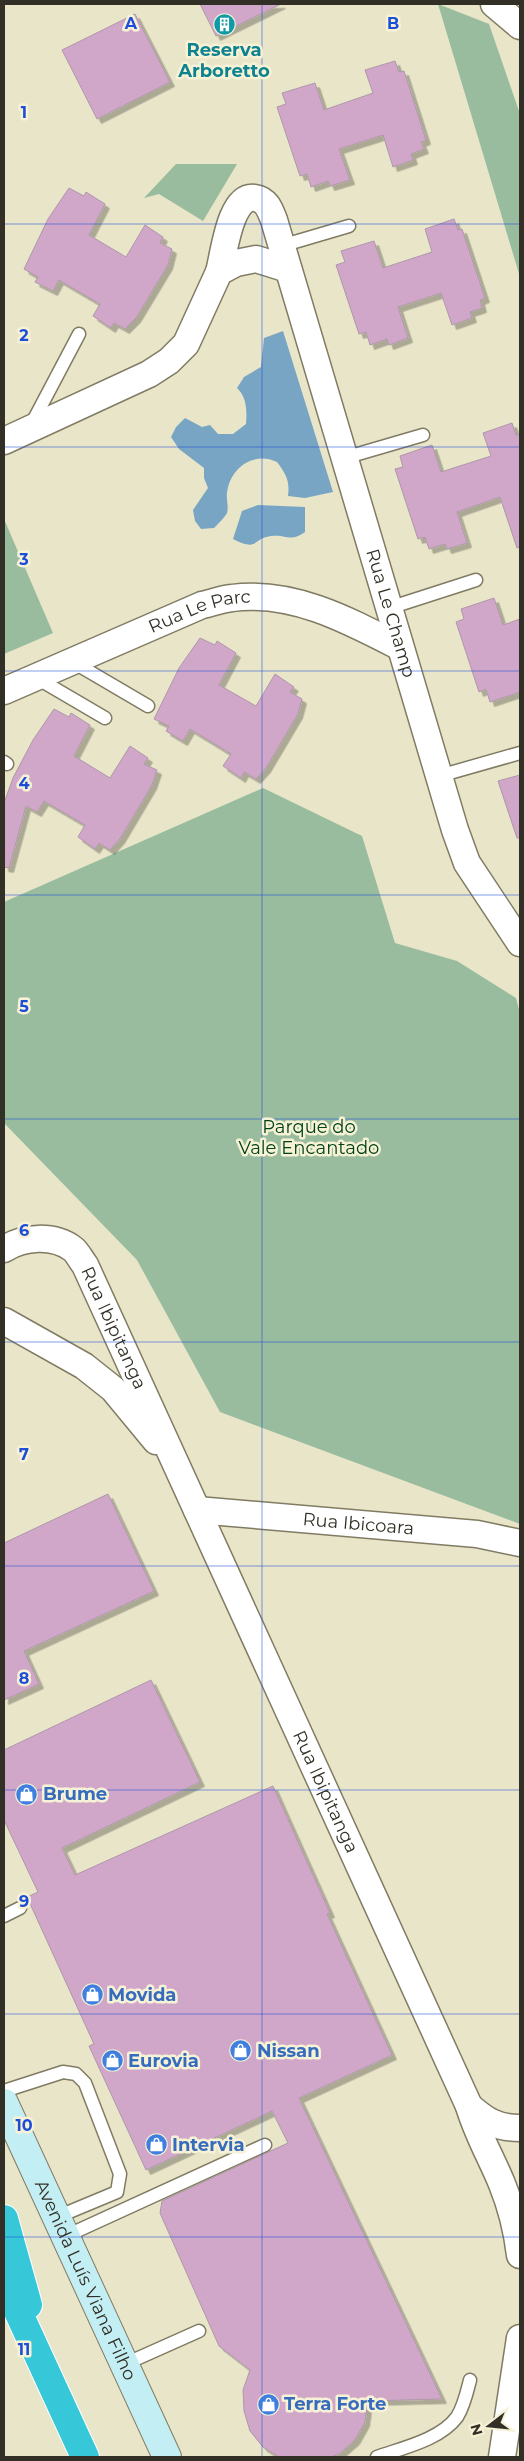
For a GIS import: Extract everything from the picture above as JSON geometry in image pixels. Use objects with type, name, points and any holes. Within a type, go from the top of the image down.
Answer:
[{"type":"highway","points":[[4,2219],[49,2378]]},
{"type":"highway","points":[[4,2282],[85,2457]]},
{"type":"main road","name":"Avenida Luís Viana Filho","points":[[4,2103],[167,2457]]},
{"type":"street","points":[[494,4],[519,21]]},
{"type":"street","name":"Rua Le Champ","points":[[4,441],[149,374],[169,361],[186,344],[219,272],[233,214],[240,202],[250,197],[260,199],[269,206],[388,608],[467,863],[520,943]]},
{"type":"street","points":[[219,272],[236,263],[256,258],[285,258]]},
{"type":"street","name":"Rua Le Parc","points":[[4,691],[202,605],[231,598],[283,599],[315,608],[349,621],[400,647]]},
{"type":"street","name":"Rua Ibipitanga","points":[[4,1249],[14,1242],[35,1238],[54,1240],[73,1249],[85,1265],[153,1410],[182,1478],[469,2106],[475,2128],[502,2183],[513,2218],[520,2254]]},
{"type":"street","name":"Rua Ibipitanga","points":[[4,1321],[84,1366],[113,1389],[139,1418],[182,1478]]},
{"type":"street","name":"Rua Ibicoara","points":[[197,1510],[476,1534],[520,1543]]},
{"type":"street","name":"Rua Ibipitanga","points":[[469,2106],[486,2120],[502,2128],[520,2128]]},
{"type":"street","points":[[502,2457],[520,2338]]},
{"type":"lane","points":[[285,258],[349,226]]},
{"type":"lane","points":[[28,430],[79,334]]},
{"type":"lane","points":[[344,458],[424,435]]},
{"type":"lane","points":[[388,608],[476,580]]},
{"type":"lane","points":[[72,661],[148,706]]},
{"type":"lane","points":[[35,677],[105,718]]},
{"type":"lane","points":[[439,776],[520,753]]},
{"type":"lane","points":[[4,1916],[20,1908]]},
{"type":"lane","points":[[4,2091],[63,2072],[76,2074],[85,2083],[120,2174],[120,2183],[117,2192],[61,2227]]},
{"type":"lane","points":[[61,2227],[265,2144]]},
{"type":"lane","points":[[125,2364],[199,2331]]},
{"type":"lane","points":[[377,2457],[430,2437],[445,2428],[457,2417],[470,2380]]},
{"type":"green space","points":[[438,4],[489,24],[520,114],[520,277]]},
{"type":"green space","points":[[176,164],[237,164],[203,221],[159,194],[144,198]]},
{"type":"green space","points":[[4,519],[53,633],[4,654]]},
{"type":"green space","name":"Parque do Vale Encantado","points":[[263,788],[362,836],[395,943],[457,961],[516,998],[520,1013],[520,1524],[220,1412],[137,1260],[4,1123],[4,902]]},
{"type":"water","points":[[283,331],[333,492],[305,498],[288,496],[287,478],[277,462],[268,459],[251,460],[238,469],[229,484],[226,515],[214,528],[201,529],[195,521],[193,510],[208,488],[204,478],[204,468],[179,449],[171,437],[176,427],[185,418],[202,427],[210,425],[218,434],[233,434],[246,424],[245,400],[237,388],[244,377],[261,367],[264,338]]},
{"type":"water","points":[[258,505],[305,507],[305,532],[291,538],[271,536],[251,545],[233,539],[242,511]]},
{"type":"building","name":"Reserva Arboretto","points":[[200,4],[281,4],[216,36]]},
{"type":"building","points":[[135,14],[170,82],[97,119],[62,50]]},
{"type":"building","points":[[395,61],[399,72],[404,71],[426,140],[421,142],[424,149],[411,154],[413,160],[393,167],[383,135],[339,149],[350,180],[330,186],[328,181],[311,187],[307,174],[300,176],[277,107],[286,104],[282,93],[315,83],[324,110],[373,93],[365,70]]},
{"type":"building","points":[[69,188],[84,196],[86,192],[105,204],[89,235],[126,257],[145,225],[163,237],[160,243],[172,249],[168,265],[136,318],[125,329],[114,323],[111,328],[93,316],[100,304],[59,280],[53,291],[35,282],[38,277],[24,269],[48,219]]},
{"type":"building","points":[[454,219],[458,230],[462,229],[485,298],[480,300],[482,308],[470,312],[472,318],[452,325],[441,293],[398,307],[408,338],[389,345],[387,339],[370,345],[366,332],[359,334],[336,265],[345,262],[341,251],[374,241],[383,268],[432,252],[425,229]]},
{"type":"building","points":[[512,423],[516,435],[520,434],[520,547],[517,548],[500,497],[457,512],[467,543],[447,549],[445,544],[429,549],[425,537],[418,539],[395,469],[403,467],[400,456],[432,445],[441,472],[491,456],[483,433]]},
{"type":"building","points":[[494,598],[503,625],[520,619],[520,692],[490,702],[486,689],[479,692],[456,622],[464,619],[461,609]]},
{"type":"building","points":[[200,638],[215,645],[217,641],[236,653],[219,685],[256,706],[275,674],[294,687],[290,692],[302,699],[298,714],[266,768],[256,779],[244,772],[241,778],[223,766],[231,754],[190,729],[183,741],[166,731],[169,726],[154,719],[179,668]]},
{"type":"building","points":[[54,709],[69,717],[71,713],[90,725],[74,756],[110,778],[130,746],[148,758],[144,764],[157,770],[152,785],[120,839],[110,850],[99,843],[95,849],[78,837],[85,825],[44,801],[37,812],[26,806],[9,868],[4,867],[4,803],[13,778],[33,740]]},
{"type":"building","points":[[520,775],[520,838],[517,838],[498,781]]},
{"type":"building","points":[[108,1494],[154,1591],[24,1651],[39,1684],[4,1700],[4,1543]]},
{"type":"building","points":[[151,1680],[200,1782],[62,1848],[75,1875],[273,1786],[330,1913],[327,1914],[392,2055],[299,2098],[442,2399],[368,2401],[365,2422],[355,2440],[339,2454],[331,2457],[279,2457],[263,2447],[250,2431],[244,2411],[243,2390],[250,2370],[219,2346],[160,2213],[162,2201],[288,2143],[272,2111],[146,2170],[89,2046],[94,2044],[27,1897],[38,1892],[4,1820],[4,1750]]},
{"type":"place","name":"Reserva Arboretto","points":[[224,25]]},
{"type":"place","name":"Brume","points":[[27,1794]]},
{"type":"place","name":"Movida","points":[[92,1995]]},
{"type":"place","name":"Nissan","points":[[241,2051]]},
{"type":"place","name":"Eurovia","points":[[112,2061]]},
{"type":"place","name":"Intervia","points":[[156,2145]]},
{"type":"place","name":"Terra Forte","points":[[268,2404]]}]
